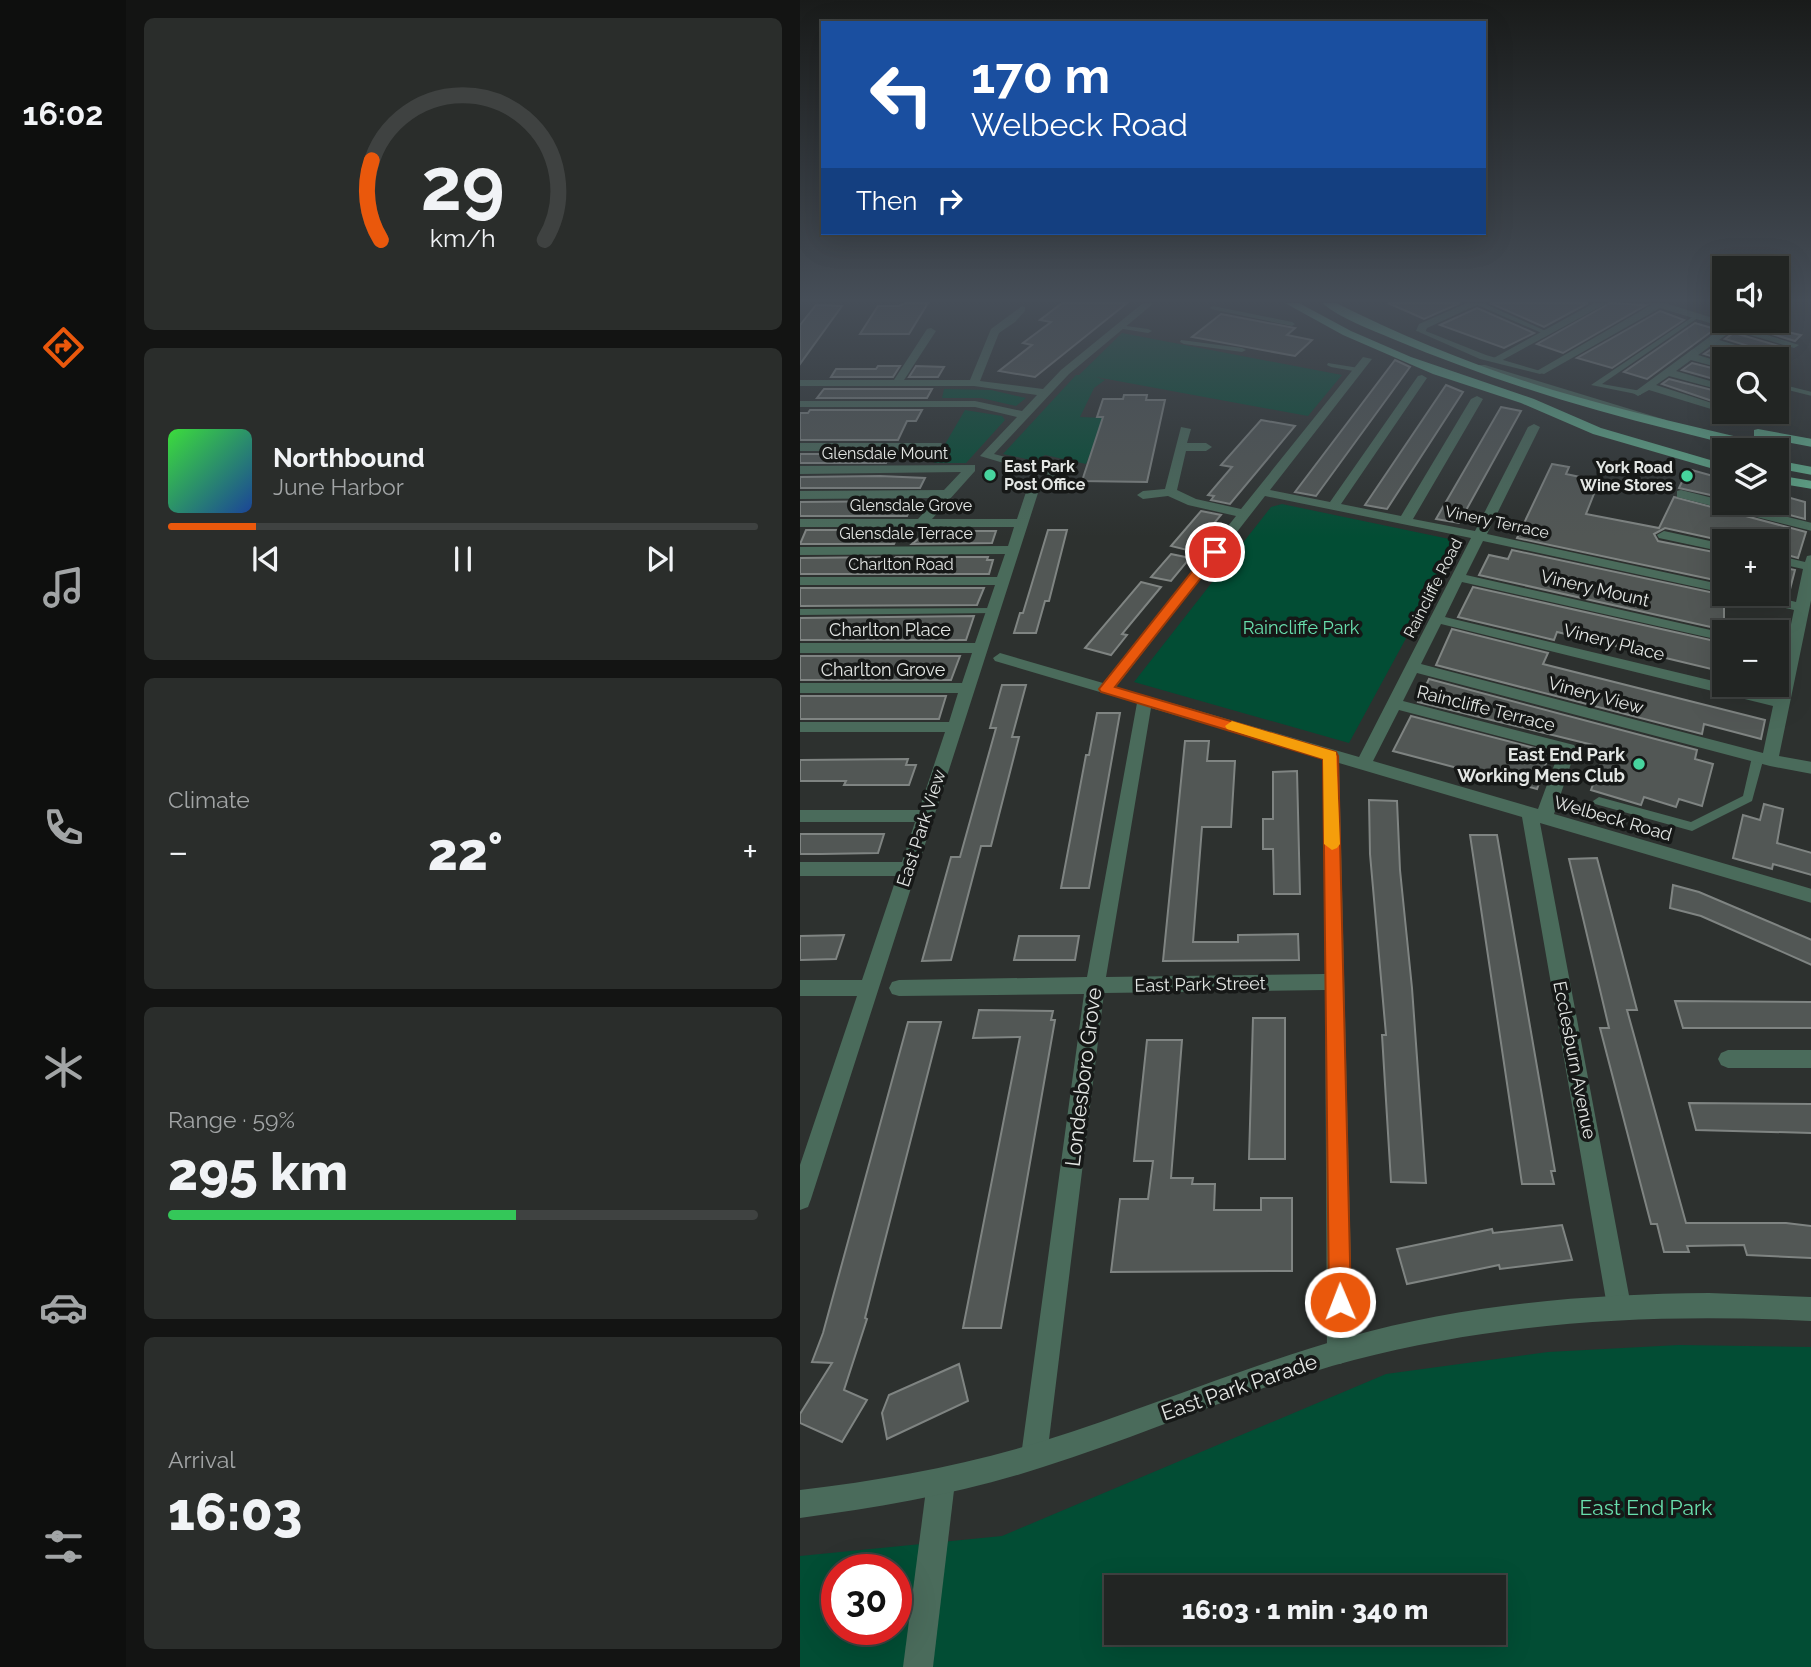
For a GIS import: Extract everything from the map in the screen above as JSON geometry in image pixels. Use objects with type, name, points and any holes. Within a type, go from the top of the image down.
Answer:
[{"type":"highway","points":[[1468,381],[1607,434],[1712,465]]},
{"type":"highway","points":[[1509,381],[1712,446]]},
{"type":"highway","points":[[1526,401],[1712,442]]},
{"type":"highway","points":[[1588,405],[1811,443]]},
{"type":"highway","points":[[1789,453],[1811,457]]},
{"type":"highway","points":[[1789,467],[1811,471]]},
{"type":"highway","points":[[1789,481],[1811,485]]},
{"type":"street","points":[[800,404],[975,404],[1024,415],[1057,381]]},
{"type":"street","points":[[1106,689],[1350,381]]},
{"type":"street","points":[[1334,506],[1420,381]]},
{"type":"street","points":[[1643,390],[1656,381]]},
{"type":"street","points":[[800,383],[974,383],[1045,393]]},
{"type":"street","points":[[1643,390],[1711,405]]},
{"type":"street","points":[[1405,521],[1477,399]]},
{"type":"street","name":"East Park View","points":[[800,1199],[1032,492],[1056,470],[986,456],[1024,415]]},
{"type":"street","name":"Raincliffe Road","points":[[1363,765],[1534,427]]},
{"type":"street","points":[[1170,492],[1186,429]]},
{"type":"street","points":[[1181,446],[1206,447]]},
{"type":"street","points":[[800,447],[941,447]]},
{"type":"street","name":"Glensdale Mount","points":[[800,470],[971,468],[947,494]]},
{"type":"street","points":[[1143,495],[1170,492],[1192,502],[1245,514]]},
{"type":"street","name":"Vinery Terrace","points":[[1262,492],[1712,587]]},
{"type":"street","points":[[800,495],[947,494]]},
{"type":"street","points":[[922,522],[947,494]]},
{"type":"street","points":[[1681,494],[1811,527]]},
{"type":"street","name":"Glensdale Grove","points":[[800,523],[1022,523]]},
{"type":"street","points":[[1664,535],[1712,545]]},
{"type":"street","name":"Glensdale Terrace","points":[[800,551],[1013,550]]},
{"type":"street","points":[[1764,758],[1782,703],[1805,603],[1810,567],[1789,562]]},
{"type":"street","name":"Vinery Mount","points":[[1458,577],[1712,634]]},
{"type":"street","name":"Charlton Road","points":[[800,581],[1001,582]]},
{"type":"street","name":"Vinery Place","points":[[1437,619],[1782,703]]},
{"type":"street","name":"Charlton Place","points":[[800,648],[980,648]]},
{"type":"street","name":"Welbeck Road","points":[[1001,658],[1811,896]]},
{"type":"street","name":"Vinery View","points":[[1412,667],[1811,768]]},
{"type":"street","name":"Charlton Grove","points":[[800,688],[967,688]]},
{"type":"street","name":"Londesboro Grove","points":[[1034,1456],[1095,986],[1145,700]]},
{"type":"street","name":"Raincliffe Terrace","points":[[1394,704],[1568,749],[1537,815]]},
{"type":"street","points":[[800,727],[954,727]]},
{"type":"street","points":[[1331,756],[1340,1351]]},
{"type":"street","name":"Ecclesburn Avenue","points":[[1537,815],[1619,1306]]},
{"type":"street","points":[[800,816],[925,816]]},
{"type":"street","points":[[800,869],[908,870]]},
{"type":"street","name":"East Park Street","points":[[899,988],[1334,982]]},
{"type":"street","points":[[800,988],[869,988]]},
{"type":"street","points":[[1728,1059],[1811,1059]]},
{"type":"street","name":"East Park Parade","points":[[800,1504],[941,1482],[1034,1456],[1340,1351],[1439,1329],[1527,1315],[1619,1306],[1741,1304],[1811,1309]]},
{"type":"street","points":[[918,1667],[941,1482]]},
{"type":"lane","points":[[1527,381],[1644,414],[1700,440]]},
{"type":"lane","points":[[1600,381],[1595,384],[1643,390]]},
{"type":"lane","points":[[1789,388],[1811,394]]},
{"type":"lane","points":[[800,612],[992,611]]},
{"type":"lane","points":[[1599,801],[1692,827],[1748,798],[1764,758]]},
{"type":"green space","points":[[1071,381],[1104,381],[1094,388],[1080,417],[1105,418],[1086,464],[1045,455],[1035,461],[1003,454]]},
{"type":"green space","points":[[1117,381],[1337,381],[1308,416]]},
{"type":"green space","points":[[944,389],[991,390],[1026,398],[1016,406],[981,398],[942,398]]},
{"type":"green space","points":[[965,410],[1002,416],[1005,420],[966,463],[934,463]]},
{"type":"green space","name":"Raincliffe Park","points":[[1282,504],[1459,541],[1349,743],[1134,682],[1271,507]]},
{"type":"green space","name":"East End Park","points":[[1679,1345],[1811,1347],[1811,1667],[800,1667],[800,1556],[1002,1536],[1386,1374],[1548,1352]]},
{"type":"building","points":[[1379,381],[1400,381],[1316,496],[1295,492]]},
{"type":"building","points":[[1666,381],[1676,381],[1712,390],[1712,401],[1662,384]]},
{"type":"building","points":[[1446,385],[1463,392],[1387,509],[1365,505]]},
{"type":"building","points":[[824,389],[932,389],[927,398],[817,398]]},
{"type":"building","points":[[1124,395],[1147,395],[1146,400],[1165,400],[1147,482],[1082,481],[1103,417],[1097,417],[1103,399],[1123,399]]},
{"type":"building","points":[[1501,407],[1521,411],[1459,523],[1436,519]]},
{"type":"building","points":[[810,410],[922,410],[916,421],[907,421],[898,440],[800,440],[800,413],[808,413]]},
{"type":"building","points":[[1261,420],[1295,426],[1230,504],[1211,500],[1214,496],[1208,495],[1232,467],[1221,465]]},
{"type":"building","points":[[800,454],[891,454],[886,463],[800,463]]},
{"type":"building","points":[[1552,464],[1569,467],[1566,474],[1599,481],[1586,514],[1659,528],[1674,497],[1712,507],[1712,515],[1742,515],[1806,532],[1798,558],[1789,556],[1789,529],[1712,529],[1712,538],[1665,528],[1654,534],[1658,541],[1712,552],[1712,579],[1517,538]]},
{"type":"building","points":[[1688,469],[1712,476],[1712,495],[1679,488]]},
{"type":"building","points":[[800,477],[925,478],[920,488],[800,488]]},
{"type":"building","points":[[1789,498],[1805,502],[1805,519],[1789,515]]},
{"type":"building","points":[[914,501],[907,516],[800,516],[800,502]]},
{"type":"building","points":[[1201,511],[1221,515],[1191,551],[1171,546]]},
{"type":"building","points":[[806,530],[901,530],[894,544],[800,544]]},
{"type":"building","points":[[1048,530],[1067,530],[1049,601],[1045,601],[1036,633],[1014,633],[1020,613],[1023,613]]},
{"type":"building","points":[[928,531],[996,531],[992,543],[912,544]]},
{"type":"building","points":[[1512,550],[1712,592],[1712,606],[1724,606],[1724,620],[1712,620],[1712,627],[1479,575],[1489,555],[1508,559]]},
{"type":"building","points":[[1171,554],[1190,558],[1171,581],[1151,577]]},
{"type":"building","points":[[888,557],[883,567],[896,557],[988,557],[987,560],[993,560],[989,574],[800,574],[800,558]]},
{"type":"building","points":[[1789,569],[1795,570],[1789,593]]},
{"type":"building","points":[[1141,582],[1161,587],[1122,634],[1127,635],[1111,655],[1085,648]]},
{"type":"building","points":[[1473,587],[1712,640],[1712,669],[1557,632],[1554,640],[1458,617]]},
{"type":"building","points":[[800,588],[984,588],[977,605],[800,606]]},
{"type":"building","points":[[974,616],[966,640],[800,640],[800,618]]},
{"type":"building","points":[[1452,629],[1548,653],[1543,664],[1765,720],[1761,739],[1704,724],[1702,734],[1436,665]]},
{"type":"building","points":[[800,656],[960,656],[951,680],[800,680]]},
{"type":"building","points":[[1429,679],[1697,750],[1695,759],[1713,764],[1702,806],[1679,799],[1676,807],[1644,797],[1641,805],[1591,790],[1602,760],[1589,756],[1593,745],[1418,702]]},
{"type":"building","points":[[1002,685],[1026,685],[1012,737],[1019,737],[991,846],[981,846],[951,960],[922,961],[951,857],[960,857],[996,728],[990,728]]},
{"type":"building","points":[[800,696],[946,696],[939,719],[800,719]]},
{"type":"building","points":[[1097,713],[1120,713],[1089,888],[1061,888],[1086,755],[1089,755]]},
{"type":"building","points":[[1411,716],[1550,752],[1537,789],[1393,751]]},
{"type":"building","points":[[1185,741],[1209,741],[1207,761],[1235,761],[1231,827],[1202,827],[1193,942],[1238,942],[1238,935],[1298,934],[1299,960],[1163,961]]},
{"type":"building","points":[[908,759],[906,765],[916,765],[909,785],[844,785],[846,781],[800,781],[800,760]]},
{"type":"building","points":[[1297,771],[1300,894],[1274,894],[1273,849],[1263,849],[1263,819],[1273,819],[1273,772]]},
{"type":"building","points":[[1369,800],[1397,801],[1400,870],[1412,988],[1426,1183],[1391,1182],[1382,1035],[1386,1035],[1370,854]]},
{"type":"building","points":[[1764,804],[1783,809],[1777,843],[1812,853],[1812,875],[1773,864],[1772,869],[1733,858],[1743,815],[1760,820]]},
{"type":"building","points":[[800,834],[884,834],[878,853],[800,854]]},
{"type":"building","points":[[1470,835],[1497,835],[1555,1171],[1551,1171],[1554,1184],[1522,1184]]},
{"type":"building","points":[[1597,858],[1637,1010],[1627,1010],[1686,1223],[1786,1223],[1812,1226],[1812,1258],[1747,1255],[1744,1245],[1687,1246],[1689,1252],[1664,1252],[1657,1224],[1651,1224],[1600,1028],[1609,1028],[1569,859]]},
{"type":"building","points":[[1673,885],[1699,892],[1812,940],[1812,965],[1701,916],[1670,908]]},
{"type":"building","points":[[844,935],[836,959],[800,960],[800,936]]},
{"type":"building","points":[[1019,936],[1079,936],[1075,960],[1014,960]]},
{"type":"building","points":[[1675,1001],[1812,1002],[1812,1028],[1683,1028]]},
{"type":"building","points":[[979,1010],[1053,1011],[1051,1020],[1055,1020],[1001,1328],[963,1328],[1020,1037],[973,1038]]},
{"type":"building","points":[[1253,1018],[1285,1018],[1285,1159],[1249,1159]]},
{"type":"building","points":[[908,1022],[941,1022],[865,1318],[867,1319],[844,1390],[867,1400],[842,1442],[800,1423],[800,1414],[832,1363],[812,1362],[823,1333]]},
{"type":"building","points":[[1147,1040],[1182,1040],[1171,1178],[1193,1178],[1192,1184],[1215,1184],[1214,1210],[1261,1210],[1261,1198],[1292,1198],[1292,1271],[1111,1272],[1120,1199],[1148,1199],[1153,1161],[1134,1161]]},
{"type":"building","points":[[1689,1103],[1812,1104],[1812,1133],[1696,1130]]},
{"type":"building","points":[[1562,1225],[1572,1260],[1500,1269],[1499,1265],[1407,1284],[1397,1249],[1492,1229],[1493,1233]]},
{"type":"building","points":[[959,1364],[968,1401],[887,1439],[882,1413],[889,1395]]},
{"type":"slow traffic","points":[[1232,726],[1331,756],[1332,844]]},
{"type":"place","name":"East Park Post Office","points":[[990,475]]},
{"type":"place","name":"York Road Wine Stores","points":[[1687,476]]},
{"type":"place","name":"East End Park Working Mens Club","points":[[1639,764]]},
{"type":"route","points":[[1215,552],[1106,689],[1331,756],[1340,1302]]}]
